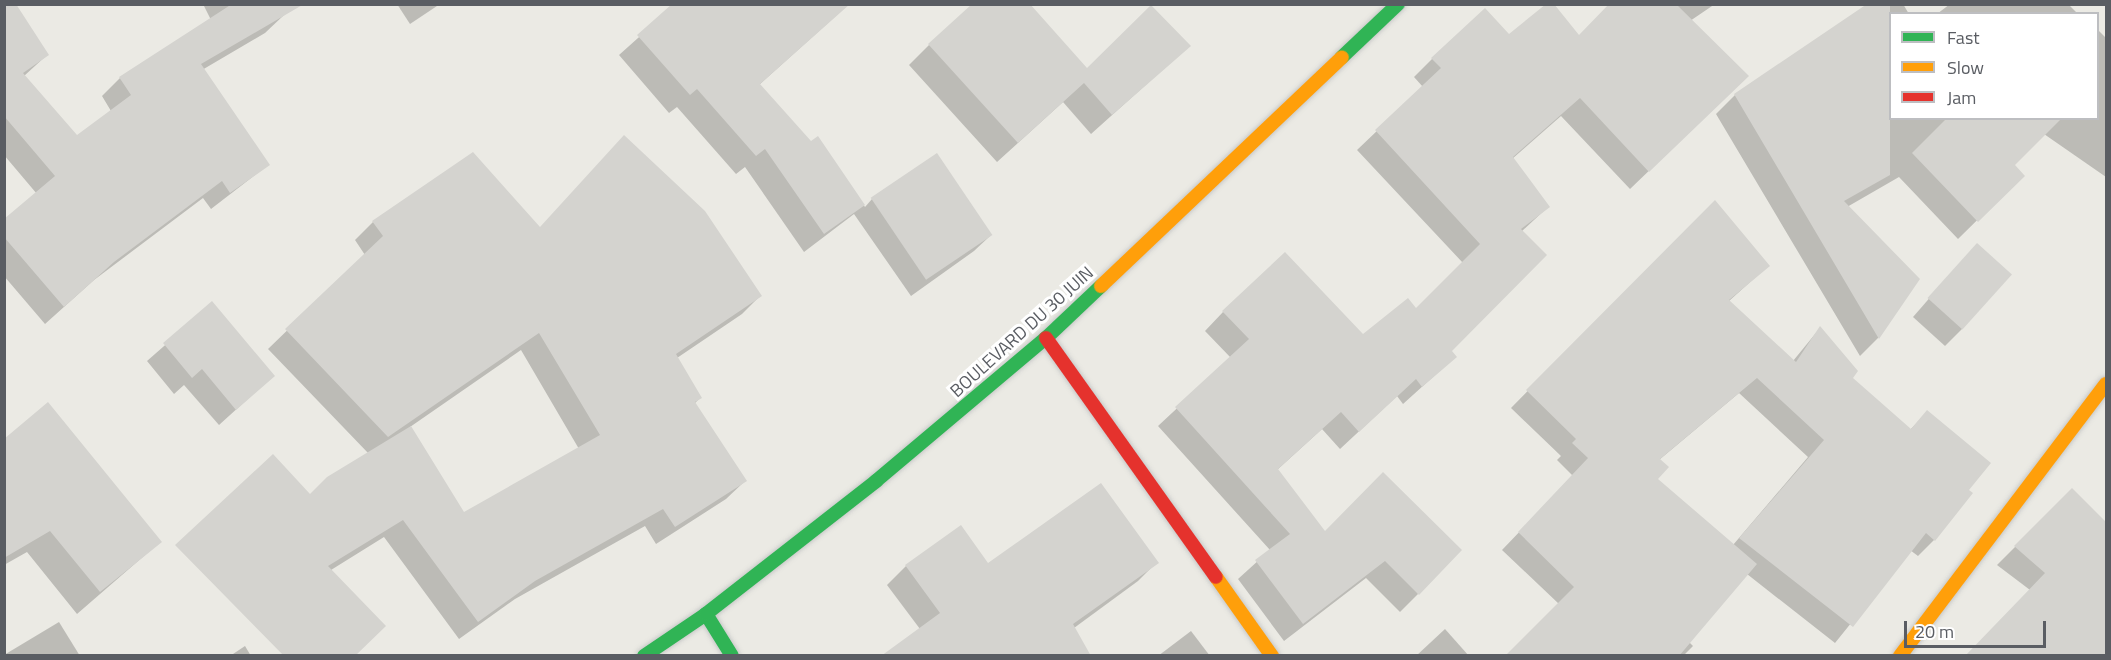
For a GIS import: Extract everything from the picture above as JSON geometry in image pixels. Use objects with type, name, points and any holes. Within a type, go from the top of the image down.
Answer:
[{"type":"street","name":"BOULEVARD DU 30 JUIN","points":[[644,656],[706,614],[876,481],[1046,338],[1398,4]]},
{"type":"street","points":[[1046,338],[1272,656]]},
{"type":"street","points":[[1900,656],[2106,384]]},
{"type":"street","points":[[706,614],[732,656]]},
{"type":"building","points":[[4,4],[16,4],[49,55],[23,73],[77,135],[131,95],[119,77],[232,4],[304,4],[201,64],[270,165],[230,193],[222,181],[114,262],[64,307],[4,237],[4,219],[55,176],[4,116]]},
{"type":"building","points":[[672,4],[850,4],[760,84],[811,141],[818,136],[865,205],[824,234],[765,149],[756,156],[697,89],[690,95],[637,35]]},
{"type":"building","points":[[972,4],[1030,4],[1087,68],[1151,5],[1191,46],[1112,115],[1084,83],[1018,143],[928,44]]},
{"type":"building","points":[[1546,4],[1554,4],[1579,35],[1609,4],[1676,4],[1749,76],[1649,172],[1580,98],[1513,157],[1550,207],[1521,229],[1547,255],[1452,351],[1457,357],[1422,387],[1416,379],[1359,432],[1341,412],[1278,469],[1325,531],[1383,472],[1462,550],[1419,595],[1385,561],[1303,624],[1255,560],[1290,534],[1175,407],[1249,339],[1222,311],[1285,252],[1363,334],[1408,298],[1416,308],[1480,244],[1375,130],[1441,68],[1431,58],[1485,8],[1509,34]]},
{"type":"building","points":[[1867,4],[1890,4],[1890,175],[1844,201],[1920,279],[1879,339],[1734,94]]},
{"type":"building","points":[[1945,120],[2060,120],[2015,165],[2025,176],[1978,222],[1912,153]]},
{"type":"building","points":[[624,135],[705,211],[762,296],[676,354],[702,398],[695,402],[747,481],[675,527],[663,509],[535,581],[478,622],[403,520],[328,566],[386,626],[355,656],[284,656],[175,545],[273,454],[310,494],[327,477],[411,426],[464,512],[600,435],[539,333],[388,437],[285,329],[383,236],[372,221],[473,152],[540,227]]},
{"type":"building","points":[[937,153],[992,235],[926,280],[871,198]]},
{"type":"building","points":[[1715,200],[1770,266],[1729,300],[1796,362],[1820,326],[1858,371],[1853,378],[1911,429],[1927,410],[1991,463],[1969,490],[1973,493],[1935,541],[1926,533],[1853,627],[1739,538],[1824,440],[1757,378],[1660,459],[1669,467],[1658,479],[1757,564],[1679,656],[1505,656],[1574,587],[1518,532],[1588,458],[1572,443],[1576,439],[1526,390]]},
{"type":"building","points":[[1977,243],[2012,274],[1962,329],[1927,298]]},
{"type":"building","points":[[212,301],[275,376],[236,410],[202,369],[192,378],[163,343]]},
{"type":"building","points":[[48,402],[162,542],[100,592],[50,531],[4,558],[4,439]]},
{"type":"building","points":[[1101,483],[1159,563],[1073,624],[1091,656],[881,656],[940,613],[905,565],[961,525],[988,563]]},
{"type":"building","points":[[2072,488],[2106,522],[2106,656],[1965,656],[2045,573],[2014,546]]},
{"type":"traffic: fast","points":[[1342,57],[1398,4]]},
{"type":"traffic: fast","points":[[644,656],[706,614],[876,481],[1046,338],[1101,286]]},
{"type":"traffic: fast","points":[[706,614],[732,656]]},
{"type":"traffic: slow","points":[[1101,286],[1342,57]]},
{"type":"traffic: slow","points":[[1900,656],[2106,384]]},
{"type":"traffic: slow","points":[[1216,577],[1272,656]]},
{"type":"traffic: jam","points":[[1046,338],[1216,577]]}]
